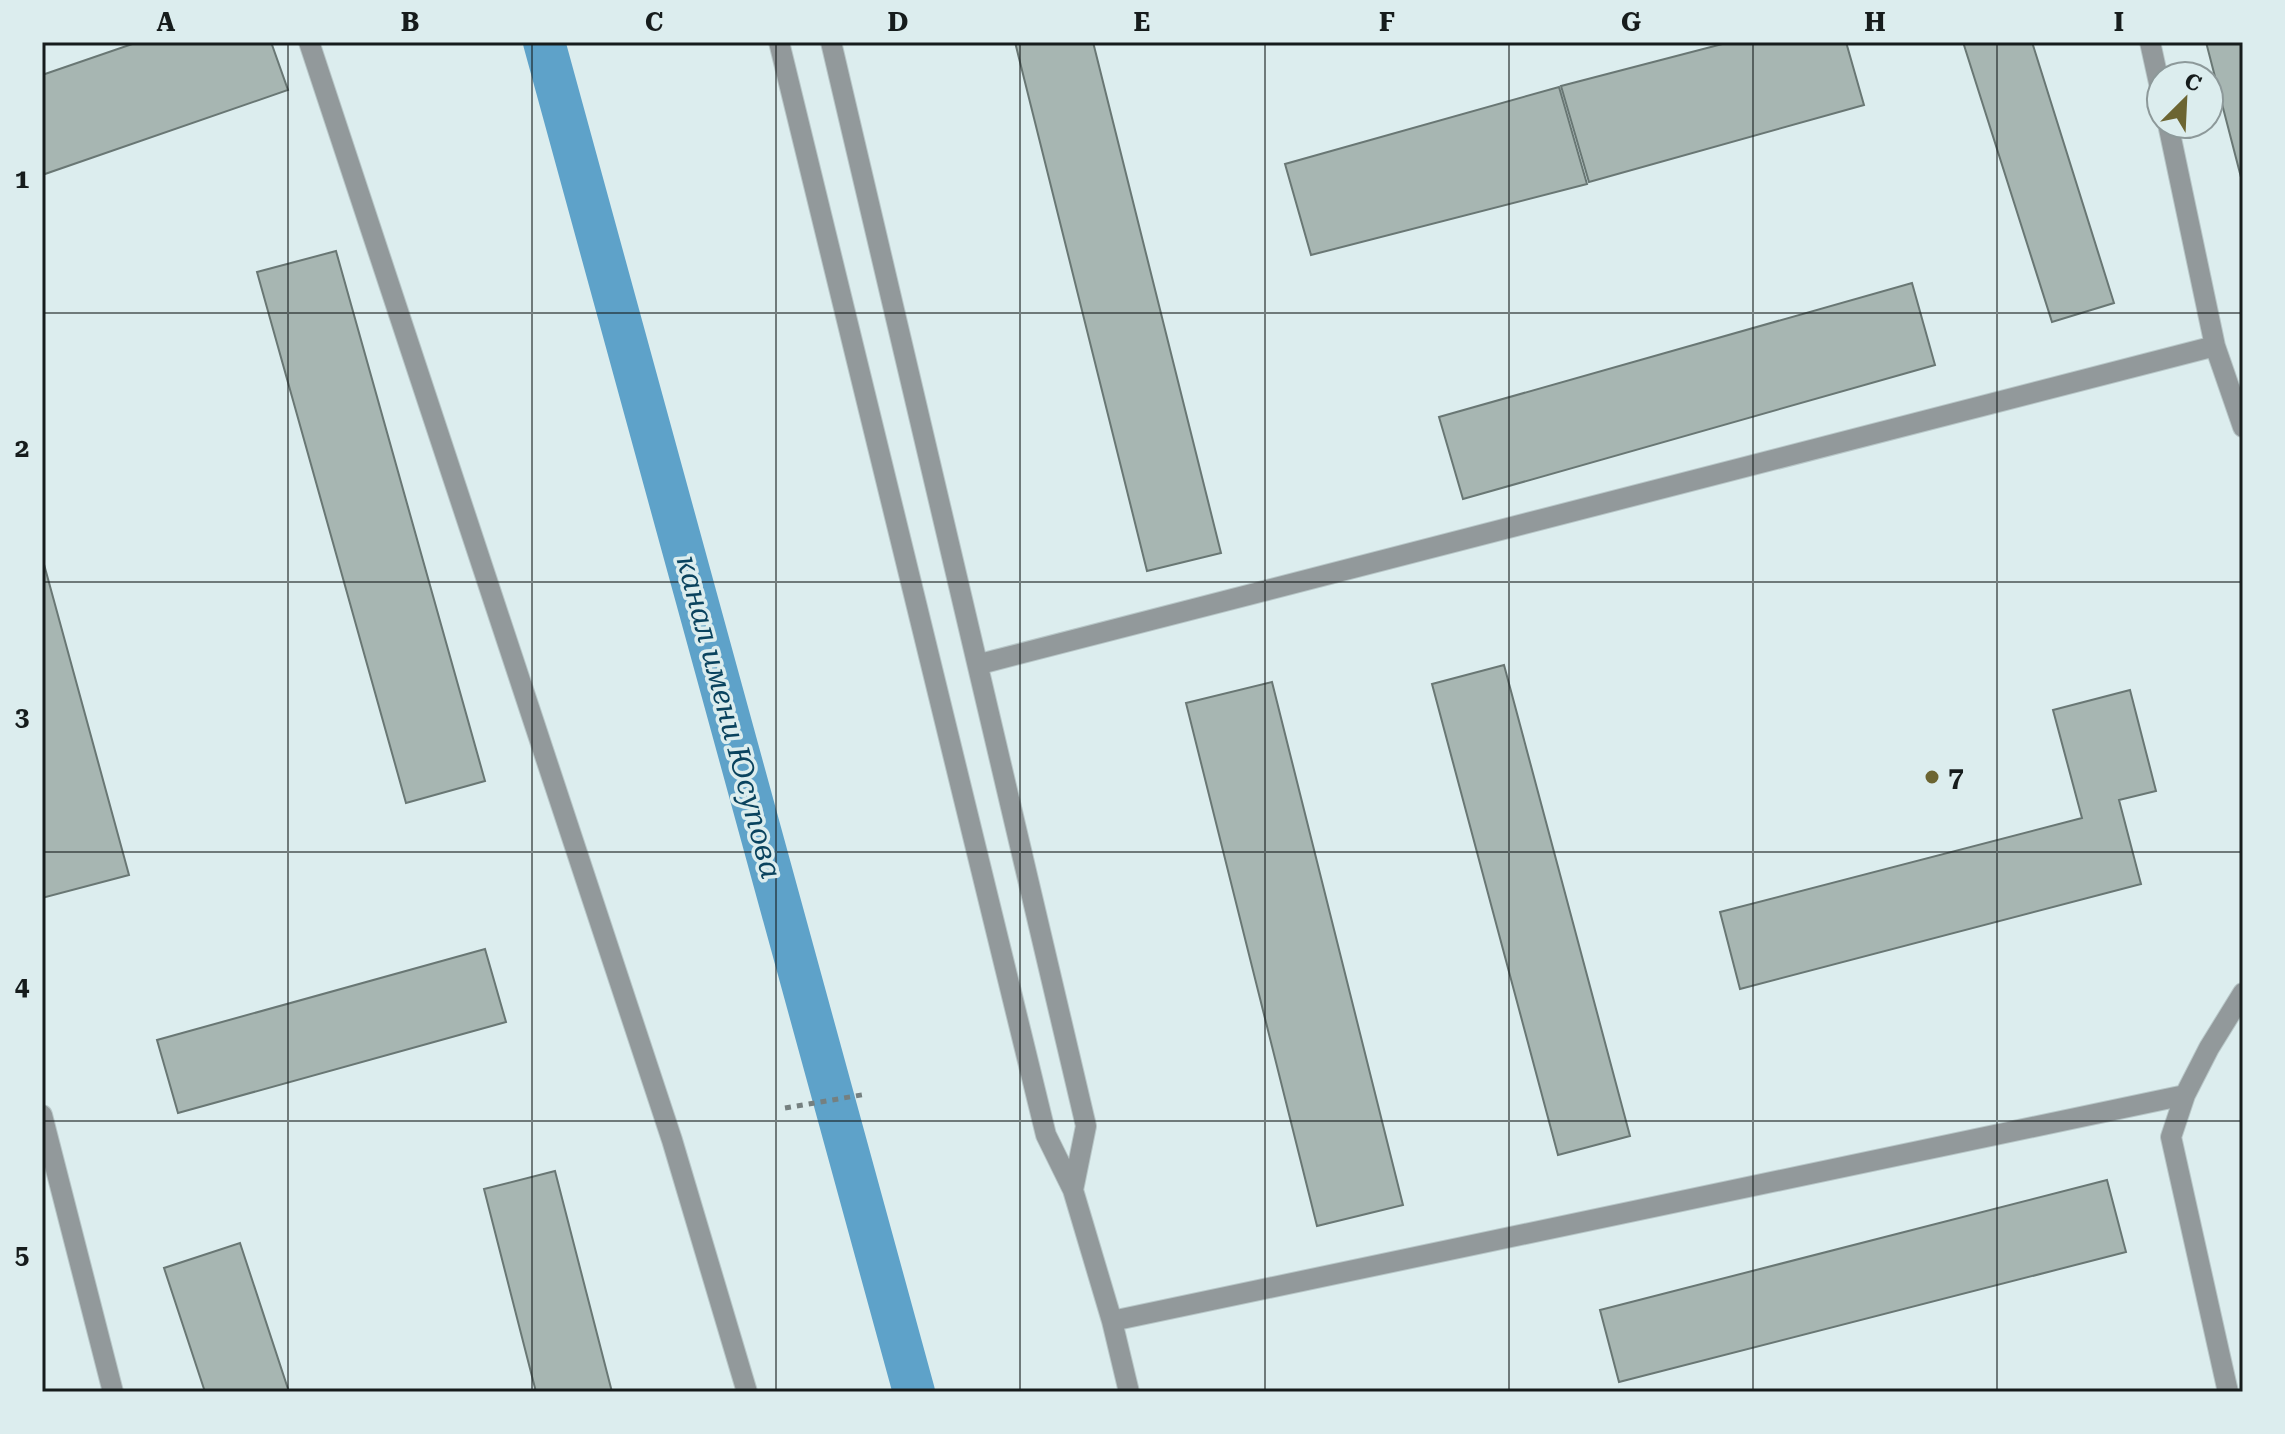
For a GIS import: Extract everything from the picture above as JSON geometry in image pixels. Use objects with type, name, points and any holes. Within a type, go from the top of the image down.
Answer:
[{"type":"street","points":[[309,42],[672,1140],[747,1392]]},
{"type":"street","points":[[779,42],[1046,1135],[1073,1190],[1112,1321],[1129,1392]]},
{"type":"street","points":[[831,42],[980,664],[1086,1126],[1073,1190]]},
{"type":"street","points":[[2171,140],[2215,346],[2243,427]]},
{"type":"street","points":[[980,664],[2215,346]]},
{"type":"street","points":[[2228,1392],[2171,1137],[2185,1095],[2243,993]]},
{"type":"street","points":[[1112,1321],[2185,1095]]},
{"type":"street","points":[[42,1115],[113,1392]]},
{"type":"path","points":[[785,1108],[867,1094]]},
{"type":"building","points":[[138,42],[271,42],[288,90],[42,175],[42,75]]},
{"type":"building","points":[[1015,42],[1093,42],[1221,553],[1147,571]]},
{"type":"building","points":[[1730,42],[1846,42],[1864,105],[1589,182],[1561,86]]},
{"type":"building","points":[[1963,42],[2032,42],[2114,303],[2052,322]]},
{"type":"building","points":[[2206,42],[2243,42],[2243,185],[2225,115],[2225,60],[2211,60]]},
{"type":"building","points":[[1559,87],[1587,184],[1311,255],[1285,164]]},
{"type":"building","points":[[336,251],[485,781],[406,803],[257,272]]},
{"type":"building","points":[[1912,283],[1935,365],[1463,499],[1439,417]]},
{"type":"building","points":[[42,557],[129,875],[42,898]]},
{"type":"building","points":[[1504,665],[1630,1136],[1558,1155],[1432,684]]},
{"type":"building","points":[[1272,682],[1403,1205],[1317,1226],[1186,703]]},
{"type":"building","points":[[2130,690],[2156,791],[2119,800],[2141,884],[1740,989],[1720,912],[2082,818],[2053,710]]},
{"type":"building","points":[[485,949],[506,1022],[178,1113],[157,1040]]},
{"type":"building","points":[[555,1171],[612,1392],[536,1392],[484,1189]]},
{"type":"building","points":[[2107,1180],[2126,1252],[1619,1382],[1600,1310]]},
{"type":"building","points":[[240,1243],[289,1392],[205,1392],[164,1268]]},
{"type":"waterway","name":"канал имени Юсупова","points":[[544,42],[914,1392]]},
{"type":"place","name":"7","points":[[1932,777]]}]
